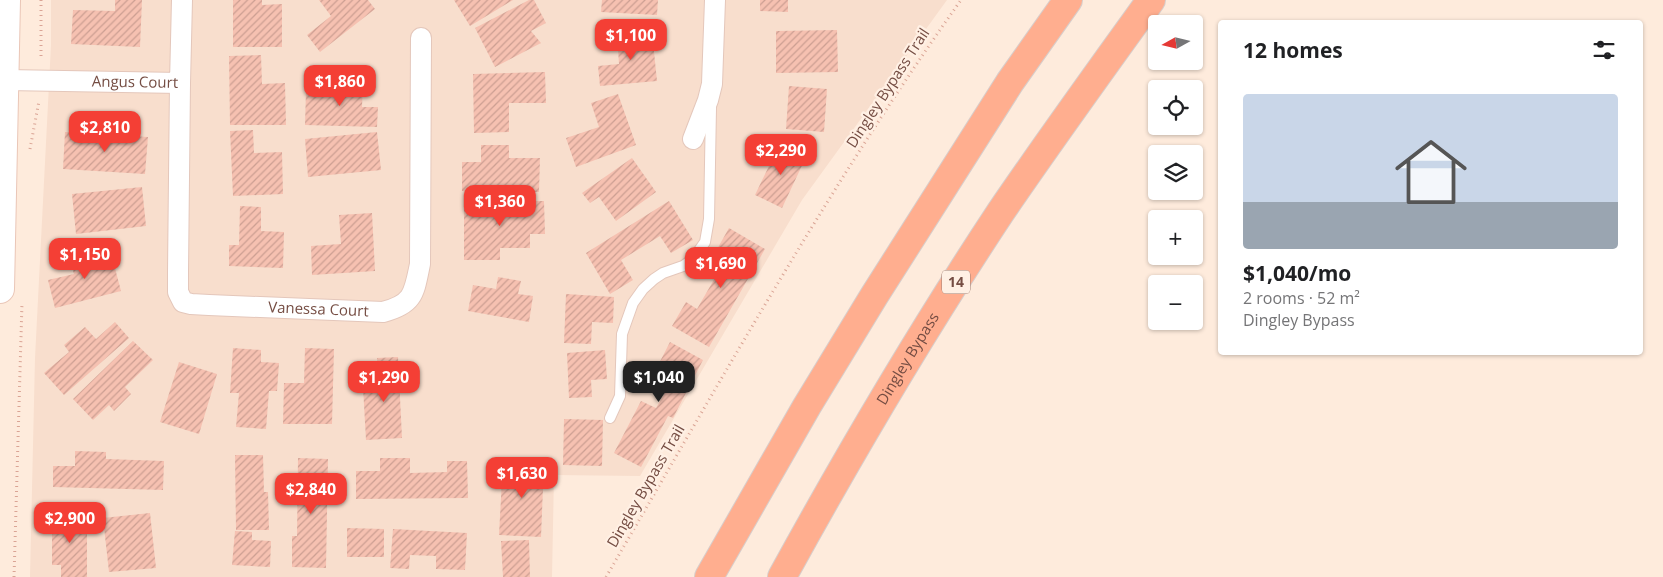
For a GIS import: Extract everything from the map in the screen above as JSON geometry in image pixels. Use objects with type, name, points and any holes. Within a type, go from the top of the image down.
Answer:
[{"type":"highway","points":[[709,577],[807,406],[874,296],[1010,82],[1068,0]]},
{"type":"highway","name":"Dingley Bypass","points":[[782,577],[873,417],[948,293],[1006,205],[1151,0]]},
{"type":"main road","points":[[6,0],[11,293]]},
{"type":"street","name":"Angus Court","points":[[6,80],[180,83],[182,0]]},
{"type":"street","points":[[693,139],[712,84],[715,0]]},
{"type":"street","name":"Vanessa Court","points":[[180,83],[178,292],[183,302],[209,305],[383,312],[402,306],[411,296],[416,284],[420,264],[421,38]]},
{"type":"lane","points":[[610,418],[620,396],[622,334],[633,302],[654,279],[693,259],[705,242],[708,233],[712,84]]},
{"type":"path","points":[[41,0],[42,66]]},
{"type":"path","name":"Dingley Bypass Trail","points":[[606,577],[758,315],[801,245],[905,82],[961,0]]},
{"type":"path","points":[[29,156],[39,98]]},
{"type":"path","points":[[11,293],[14,577]]},
{"type":"shaded area","points":[[51,0],[947,0],[802,200],[640,476],[554,475],[552,577],[30,577],[35,358],[51,45]]},
{"type":"building","points":[[115,0],[142,0],[140,47],[71,44],[73,10],[115,11]]},
{"type":"building","points":[[233,0],[262,0],[262,5],[282,4],[282,47],[233,47]]},
{"type":"building","points":[[319,0],[368,0],[375,9],[320,52],[307,35],[331,16]]},
{"type":"building","points":[[454,0],[513,0],[470,26]]},
{"type":"building","points":[[529,0],[534,0],[546,23],[531,31],[541,43],[495,67],[475,28]]},
{"type":"building","points":[[602,0],[658,0],[657,15],[601,12]]},
{"type":"building","points":[[760,0],[788,0],[788,12],[760,11]]},
{"type":"building","points":[[837,30],[838,72],[776,73],[776,31]]},
{"type":"building","points":[[652,32],[657,81],[600,86],[598,66],[619,64],[617,35]]},
{"type":"building","points":[[261,55],[262,84],[285,83],[286,125],[230,125],[229,56]]},
{"type":"building","points":[[545,72],[546,103],[509,103],[509,132],[474,133],[473,74]]},
{"type":"building","points":[[333,80],[363,82],[362,107],[378,107],[377,127],[305,125],[306,90],[333,91]]},
{"type":"building","points":[[789,86],[827,89],[824,132],[786,129]]},
{"type":"building","points":[[618,94],[636,145],[576,167],[566,138],[599,127],[591,103]]},
{"type":"building","points":[[253,130],[254,153],[282,152],[283,194],[233,196],[230,131]]},
{"type":"building","points":[[65,132],[148,137],[145,174],[63,169]]},
{"type":"building","points":[[377,132],[381,170],[308,177],[305,139]]},
{"type":"building","points":[[481,145],[509,145],[509,158],[540,158],[539,192],[462,191],[462,162],[481,162]]},
{"type":"building","points":[[779,145],[806,157],[782,208],[755,195]]},
{"type":"building","points":[[632,158],[656,192],[616,221],[599,197],[590,203],[582,193]]},
{"type":"building","points":[[142,187],[146,226],[76,234],[72,194]]},
{"type":"building","points":[[464,201],[544,201],[545,234],[530,234],[530,248],[500,248],[500,260],[464,260]]},
{"type":"building","points":[[669,201],[693,240],[671,253],[660,236],[621,260],[633,280],[610,294],[586,253]]},
{"type":"building","points":[[240,206],[261,207],[261,231],[284,232],[283,268],[229,266],[229,245],[239,245]]},
{"type":"building","points":[[372,213],[375,271],[312,275],[311,246],[341,244],[339,215]]},
{"type":"building","points":[[729,228],[765,249],[709,347],[672,326],[686,302],[697,309],[727,257],[716,251]]},
{"type":"building","points":[[90,248],[93,262],[112,257],[121,291],[55,308],[48,280],[74,274],[68,253]]},
{"type":"building","points":[[498,277],[521,281],[518,294],[533,296],[529,322],[468,311],[473,285],[496,289]]},
{"type":"building","points":[[566,294],[614,297],[613,323],[592,322],[591,344],[564,343]]},
{"type":"building","points":[[115,322],[129,338],[64,395],[44,373],[69,352],[64,345],[85,327],[96,339]]},
{"type":"building","points":[[133,341],[153,360],[125,387],[131,394],[114,411],[109,405],[93,420],[73,399]]},
{"type":"building","points":[[670,342],[703,360],[673,418],[668,416],[641,467],[614,453],[641,401],[656,408],[664,394],[648,385]]},
{"type":"building","points":[[233,348],[261,350],[261,362],[279,363],[277,391],[269,391],[266,429],[236,427],[239,393],[230,393]]},
{"type":"building","points":[[305,348],[334,349],[332,424],[283,424],[284,383],[304,383]]},
{"type":"building","points":[[605,350],[607,379],[591,380],[592,397],[569,398],[567,353]]},
{"type":"building","points":[[398,357],[402,438],[366,440],[363,387],[378,386],[377,358]]},
{"type":"building","points":[[179,362],[217,374],[199,434],[160,422]]},
{"type":"building","points":[[564,419],[603,420],[602,466],[563,465]]},
{"type":"building","points":[[75,451],[106,452],[106,459],[164,461],[163,490],[53,487],[53,466],[75,466]]},
{"type":"building","points":[[235,455],[263,455],[264,492],[268,492],[269,530],[236,530]]},
{"type":"building","points":[[298,458],[328,459],[326,568],[292,567],[292,536],[297,536]]},
{"type":"building","points":[[380,458],[410,458],[410,473],[447,472],[447,461],[467,461],[468,498],[356,499],[356,471],[380,471]]},
{"type":"building","points":[[503,461],[544,463],[541,537],[499,535]]},
{"type":"building","points":[[52,513],[87,513],[87,577],[61,577],[61,565],[52,565]]},
{"type":"building","points":[[150,513],[156,568],[109,572],[103,518]]},
{"type":"building","points":[[347,528],[384,529],[384,557],[347,557]]},
{"type":"building","points":[[393,529],[467,533],[465,570],[436,569],[436,556],[410,555],[409,569],[390,568]]},
{"type":"building","points":[[235,531],[252,532],[252,540],[271,541],[270,567],[232,565]]},
{"type":"building","points":[[529,540],[530,577],[503,577],[501,541]]}]
